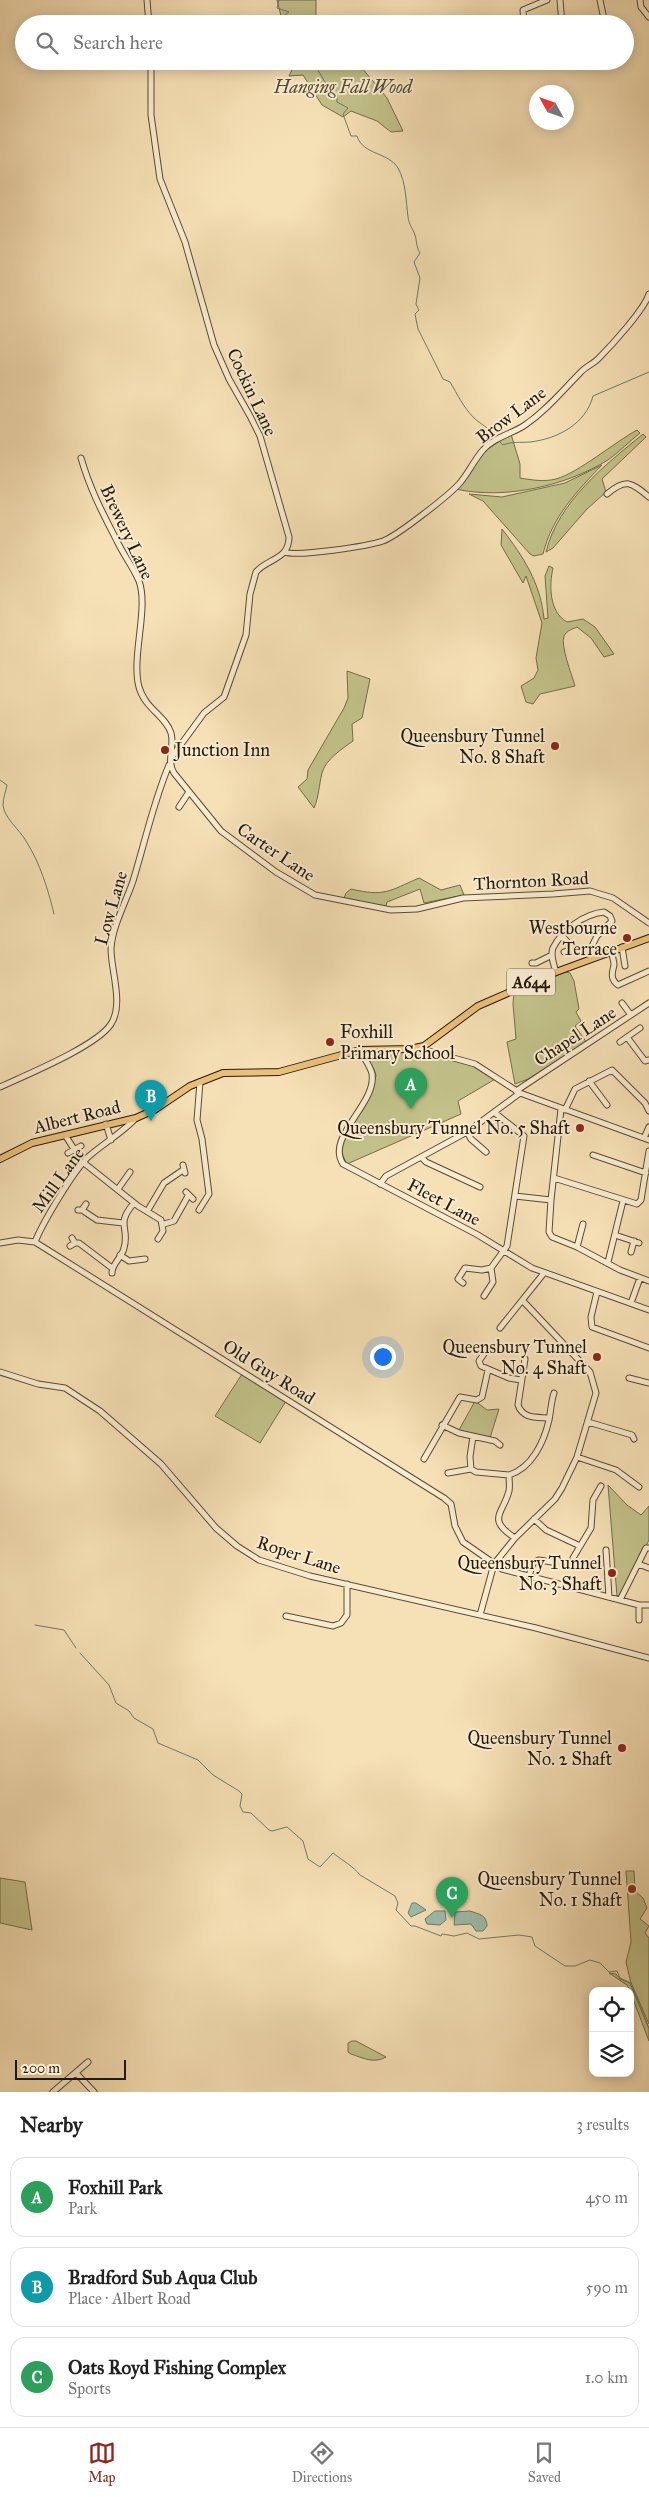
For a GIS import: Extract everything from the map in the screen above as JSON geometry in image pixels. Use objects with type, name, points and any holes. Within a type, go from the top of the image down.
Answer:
[{"type":"main road","name":"A644","points":[[360,1050],[410,1049],[424,1046],[478,1006],[556,972],[649,938]]},
{"type":"main road","name":"Albert Road","points":[[0,1160],[32,1143],[136,1118],[156,1109],[200,1082],[223,1073],[279,1072],[360,1050]]},
{"type":"street","points":[[147,0],[148,15]]},
{"type":"street","points":[[523,15],[523,10],[547,0]]},
{"type":"street","points":[[560,0],[561,15]]},
{"type":"street","points":[[600,0],[603,15]]},
{"type":"street","points":[[640,0],[641,7],[649,17]]},
{"type":"street","name":"Cockin Lane","points":[[151,70],[151,114],[160,179],[185,242],[214,345],[232,386],[253,420],[260,436],[289,536],[285,552]]},
{"type":"street","name":"Brow Lane","points":[[285,552],[357,547],[384,541],[452,492],[470,471],[483,450],[493,442],[523,426],[548,408],[581,372],[597,360],[611,345],[643,308],[649,294]]},
{"type":"street","name":"Brewery Lane","points":[[81,458],[91,491],[139,582],[141,606],[137,669],[139,686],[148,706],[170,729],[172,739],[170,758]]},
{"type":"street","points":[[607,494],[618,485],[627,483],[635,486],[649,497]]},
{"type":"street","points":[[169,765],[170,758],[204,713],[224,698],[246,635],[250,594],[256,572],[280,558],[285,552]]},
{"type":"street","name":"Carter Lane","points":[[169,765],[221,831],[301,888],[322,897],[353,904],[391,910],[406,910]]},
{"type":"street","name":"Low Lane","points":[[0,1087],[81,1046],[100,1035],[111,1025],[116,1009],[112,943],[138,866],[153,807],[169,765]]},
{"type":"street","points":[[178,806],[189,792]]},
{"type":"street","name":"Thornton Road","points":[[406,910],[463,898],[590,891],[613,898],[649,923]]},
{"type":"street","points":[[556,972],[552,955],[553,948],[570,927],[595,913],[604,912],[613,921],[597,936],[592,946]]},
{"type":"street","points":[[563,937],[571,946],[570,950],[564,952]]},
{"type":"street","points":[[622,948],[625,966]]},
{"type":"street","points":[[611,951],[614,965],[611,972],[614,983],[618,986],[649,971]]},
{"type":"street","points":[[532,963],[552,955]]},
{"type":"street","points":[[622,1003],[631,1016]]},
{"type":"street","name":"Chapel Lane","points":[[380,1184],[386,1176],[467,1132],[495,1113],[518,1092],[649,1003]]},
{"type":"street","points":[[620,1042],[640,1028]]},
{"type":"street","points":[[627,1037],[645,1061],[649,1060]]},
{"type":"street","points":[[424,1046],[425,1050],[482,1067],[518,1092],[563,1109],[647,1139],[649,1127]]},
{"type":"street","name":"Fleet Lane","points":[[360,1050],[371,1071],[372,1081],[360,1109],[340,1142],[338,1153],[343,1164],[478,1235],[544,1273],[649,1310]]},
{"type":"street","points":[[649,1111],[645,1103],[612,1070],[573,1091],[563,1109],[554,1178],[550,1235],[608,1262],[620,1270],[649,1281]]},
{"type":"street","points":[[589,1081],[604,1104]]},
{"type":"street","points":[[199,1210],[209,1194],[202,1139],[197,1120],[200,1082]]},
{"type":"street","points":[[463,1283],[456,1278],[464,1268],[482,1270],[491,1268],[505,1252],[516,1196],[524,1136],[495,1113]]},
{"type":"street","name":"Mill Lane","points":[[35,1242],[40,1229],[84,1163],[136,1118]]},
{"type":"street","points":[[623,1130],[625,1123]]},
{"type":"street","points":[[106,1124],[111,1140]]},
{"type":"street","points":[[467,1132],[471,1139],[486,1152]]},
{"type":"street","points":[[65,1135],[74,1149]]},
{"type":"street","points":[[68,1153],[81,1146]]},
{"type":"street","points":[[554,1178],[633,1204],[640,1202],[649,1151]]},
{"type":"street","points":[[594,1155],[646,1173]]},
{"type":"street","points":[[421,1157],[426,1162],[480,1187]]},
{"type":"street","points":[[84,1163],[134,1203],[158,1216],[164,1224]]},
{"type":"street","points":[[148,1210],[164,1183],[183,1169]]},
{"type":"street","points":[[118,1189],[130,1172]]},
{"type":"street","points":[[158,1235],[164,1224],[174,1221],[187,1194],[193,1199]]},
{"type":"street","points":[[516,1196],[552,1200]]},
{"type":"street","points":[[608,1262],[623,1201]]},
{"type":"street","points":[[72,1242],[80,1243],[112,1271],[125,1245],[124,1217],[134,1203]]},
{"type":"street","points":[[82,1208],[97,1220],[123,1223]]},
{"type":"street","points":[[577,1247],[583,1224]]},
{"type":"street","points":[[615,1235],[637,1242],[631,1252]]},
{"type":"street","points":[[0,1243],[18,1240],[35,1242]]},
{"type":"street","name":"Old Guy Road","points":[[35,1242],[444,1498],[451,1504],[455,1526],[463,1542],[502,1569],[639,1605],[649,1605]]},
{"type":"street","points":[[120,1255],[129,1260],[142,1260],[142,1268]]},
{"type":"street","points":[[484,1296],[493,1282],[491,1268]]},
{"type":"street","points":[[500,1328],[544,1273]]},
{"type":"street","points":[[630,1303],[640,1278]]},
{"type":"street","points":[[597,1292],[591,1317],[592,1327],[649,1348]]},
{"type":"street","points":[[480,1615],[494,1564],[515,1538],[555,1499],[577,1458],[596,1393],[590,1372],[523,1301]]},
{"type":"street","points":[[486,1351],[479,1361],[481,1366],[515,1380],[521,1380]]},
{"type":"street","points":[[525,1359],[518,1405],[520,1410],[527,1416],[549,1418]]},
{"type":"street","points":[[424,1459],[442,1425],[460,1397],[476,1400],[482,1397],[488,1370]]},
{"type":"street","name":"Roper Lane","points":[[0,1372],[38,1384],[65,1388],[100,1411],[161,1464],[216,1528],[258,1560],[310,1576],[480,1615],[649,1658]]},
{"type":"street","points":[[629,1378],[649,1383]]},
{"type":"street","points":[[448,1473],[472,1469],[476,1472],[509,1475],[523,1470],[530,1462],[542,1439],[549,1418],[550,1402],[554,1393]]},
{"type":"street","points":[[588,1422],[632,1435],[634,1439]]},
{"type":"street","points":[[442,1425],[500,1445]]},
{"type":"street","points":[[472,1469],[470,1458],[473,1436]]},
{"type":"street","points":[[577,1458],[616,1470],[639,1488]]},
{"type":"street","points":[[509,1475],[509,1491],[498,1512],[499,1521],[504,1529],[515,1538]]},
{"type":"street","points":[[573,1558],[591,1528],[593,1500],[601,1486]]},
{"type":"street","points":[[534,1519],[546,1530],[580,1546]]},
{"type":"street","points":[[620,1600],[646,1548],[649,1548]]},
{"type":"street","points":[[606,1550],[608,1597]]},
{"type":"street","points":[[529,1576],[533,1563],[538,1560],[552,1562]]},
{"type":"street","points":[[638,1564],[649,1568]]},
{"type":"street","points":[[286,1616],[296,1621],[333,1626],[341,1624],[347,1614],[347,1584]]},
{"type":"street","points":[[639,1605],[639,1620]]},
{"type":"street","points":[[53,2092],[88,2062]]},
{"type":"street","points":[[76,2073],[94,2092]]},
{"type":"green space","name":"Hanging Fall Wood","points":[[277,0],[316,0],[316,15],[281,15]]},
{"type":"green space","name":"Hanging Fall Wood","points":[[292,70],[364,70],[387,98],[403,131],[391,132],[377,121],[351,111],[343,117],[322,105],[303,75],[289,76]]},
{"type":"green space","points":[[637,430],[640,433],[608,460],[554,484],[514,492],[494,493],[456,489],[486,450],[511,434],[520,464],[520,478],[547,480],[565,476]]},
{"type":"green space","points":[[643,434],[646,437],[602,479],[606,492],[587,509],[553,548],[546,552],[552,534],[572,501],[599,472]]},
{"type":"green space","points":[[602,465],[566,505],[552,528],[543,554],[534,556],[530,554],[483,501],[469,494],[502,497],[565,483]]},
{"type":"green space","points":[[502,529],[530,571],[539,594],[544,619],[548,618],[545,576],[549,566],[553,568],[551,582],[552,598],[561,618],[567,622],[583,619],[595,627],[614,654],[604,657],[591,638],[577,627],[568,631],[563,640],[575,686],[540,694],[533,704],[526,702],[521,686],[534,678],[538,670],[536,658],[542,623],[526,576],[523,583],[501,545]]},
{"type":"green space","points":[[347,671],[370,679],[362,718],[352,724],[353,741],[335,755],[324,768],[314,808],[298,787],[307,779],[308,770],[344,708],[348,698]]},
{"type":"green space","points":[[419,878],[441,890],[460,885],[464,895],[424,903],[420,889],[387,902],[386,906],[343,900],[346,893],[351,889],[380,892]]},
{"type":"green space","points":[[566,972],[570,973],[574,981],[579,1009],[576,1012],[581,1021],[575,1026],[587,1043],[528,1079],[515,1084],[507,1042],[516,1039],[513,1004],[514,992]]},
{"type":"green space","points":[[365,1052],[426,1052],[472,1065],[497,1078],[458,1101],[461,1114],[347,1164],[341,1152],[343,1142],[365,1104],[376,1076]]},
{"type":"green space","points":[[242,1374],[286,1401],[260,1443],[215,1416]]},
{"type":"green space","points":[[475,1401],[487,1410],[499,1409],[490,1438],[459,1430]]},
{"type":"green space","points":[[608,1485],[627,1505],[641,1515],[649,1506],[649,1540],[620,1595],[617,1596]]},
{"type":"green space","points":[[626,1871],[634,1871],[635,1891],[643,1898],[647,1908],[640,1919],[649,1926],[645,1933],[649,1938],[649,2024],[631,1983],[626,1962],[631,1942]]},
{"type":"green space","points":[[0,1878],[25,1882],[32,1930],[0,1923]]},
{"type":"green space","points":[[609,1973],[616,1974],[620,1979],[630,1983],[632,1987]]},
{"type":"green space","points":[[634,1993],[649,2029],[649,2041],[634,2002]]},
{"type":"green space","points":[[356,2041],[386,2057],[373,2060],[351,2054],[348,2052],[348,2043]]},
{"type":"shaded area","points":[[412,1903],[416,1903],[426,1910],[411,1917],[408,1913]]},
{"type":"shaded area","points":[[435,1911],[445,1911],[446,1920],[440,1925],[427,1924],[425,1919]]},
{"type":"shaded area","points":[[470,1911],[486,1919],[487,1926],[483,1931],[476,1931],[471,1924],[454,1925],[455,1912]]},
{"type":"waterway","points":[[279,0],[277,8],[289,12],[284,15]]},
{"type":"waterway","points":[[318,70],[325,82],[327,90],[337,94],[337,102],[348,108],[343,114],[351,136],[357,136],[365,147],[394,163],[401,173],[410,225],[420,253],[414,262],[420,278],[416,304],[419,310],[415,314],[418,329],[443,379],[450,382],[470,414],[495,436]]},
{"type":"waterway","points":[[499,441],[503,445],[530,442],[560,434],[584,415],[593,396],[649,372]]},
{"type":"waterway","points":[[0,780],[7,785],[3,802],[6,815],[31,849],[46,886],[54,914]]},
{"type":"waterway","points":[[35,1625],[64,1630],[76,1648]]},
{"type":"waterway","points":[[80,1653],[109,1685],[116,1703],[129,1711],[134,1718],[153,1729],[158,1743],[198,1760],[213,1775],[239,1791],[242,1794],[240,1806],[243,1812],[251,1813],[269,1830],[287,1827],[303,1841],[308,1859],[320,1867],[333,1853],[360,1875],[395,1896],[398,1903],[396,1910],[411,1926],[441,1936],[442,1934],[454,1936],[467,1933],[479,1939],[519,1935],[532,1937],[535,1946],[565,1966],[575,1966],[590,1960],[600,1963],[609,1972],[617,1971],[620,1978],[631,1983],[649,2028]]},
{"type":"place","name":"Queensbury Tunnel No. 8 Shaft","points":[[555,746]]},
{"type":"place","name":"Junction Inn","points":[[165,750]]},
{"type":"place","name":"Westbourne Terrace","points":[[627,938]]},
{"type":"place","name":"Foxhill Primary School","points":[[330,1042]]},
{"type":"place","name":"Foxhill Park","points":[[411,1109]]},
{"type":"place","name":"Bradford Sub Aqua Club","points":[[151,1121]]},
{"type":"place","name":"Queensbury Tunnel No. 5 Shaft","points":[[580,1128]]},
{"type":"place","name":"Queensbury Tunnel No. 4 Shaft","points":[[597,1357]]},
{"type":"place","name":"Queensbury Tunnel No. 3 Shaft","points":[[612,1573]]},
{"type":"place","name":"Queensbury Tunnel No. 2 Shaft","points":[[622,1748]]},
{"type":"place","name":"Queensbury Tunnel No. 1 Shaft","points":[[632,1889]]},
{"type":"place","name":"Oats Royd Fishing Complex","points":[[452,1918]]}]
